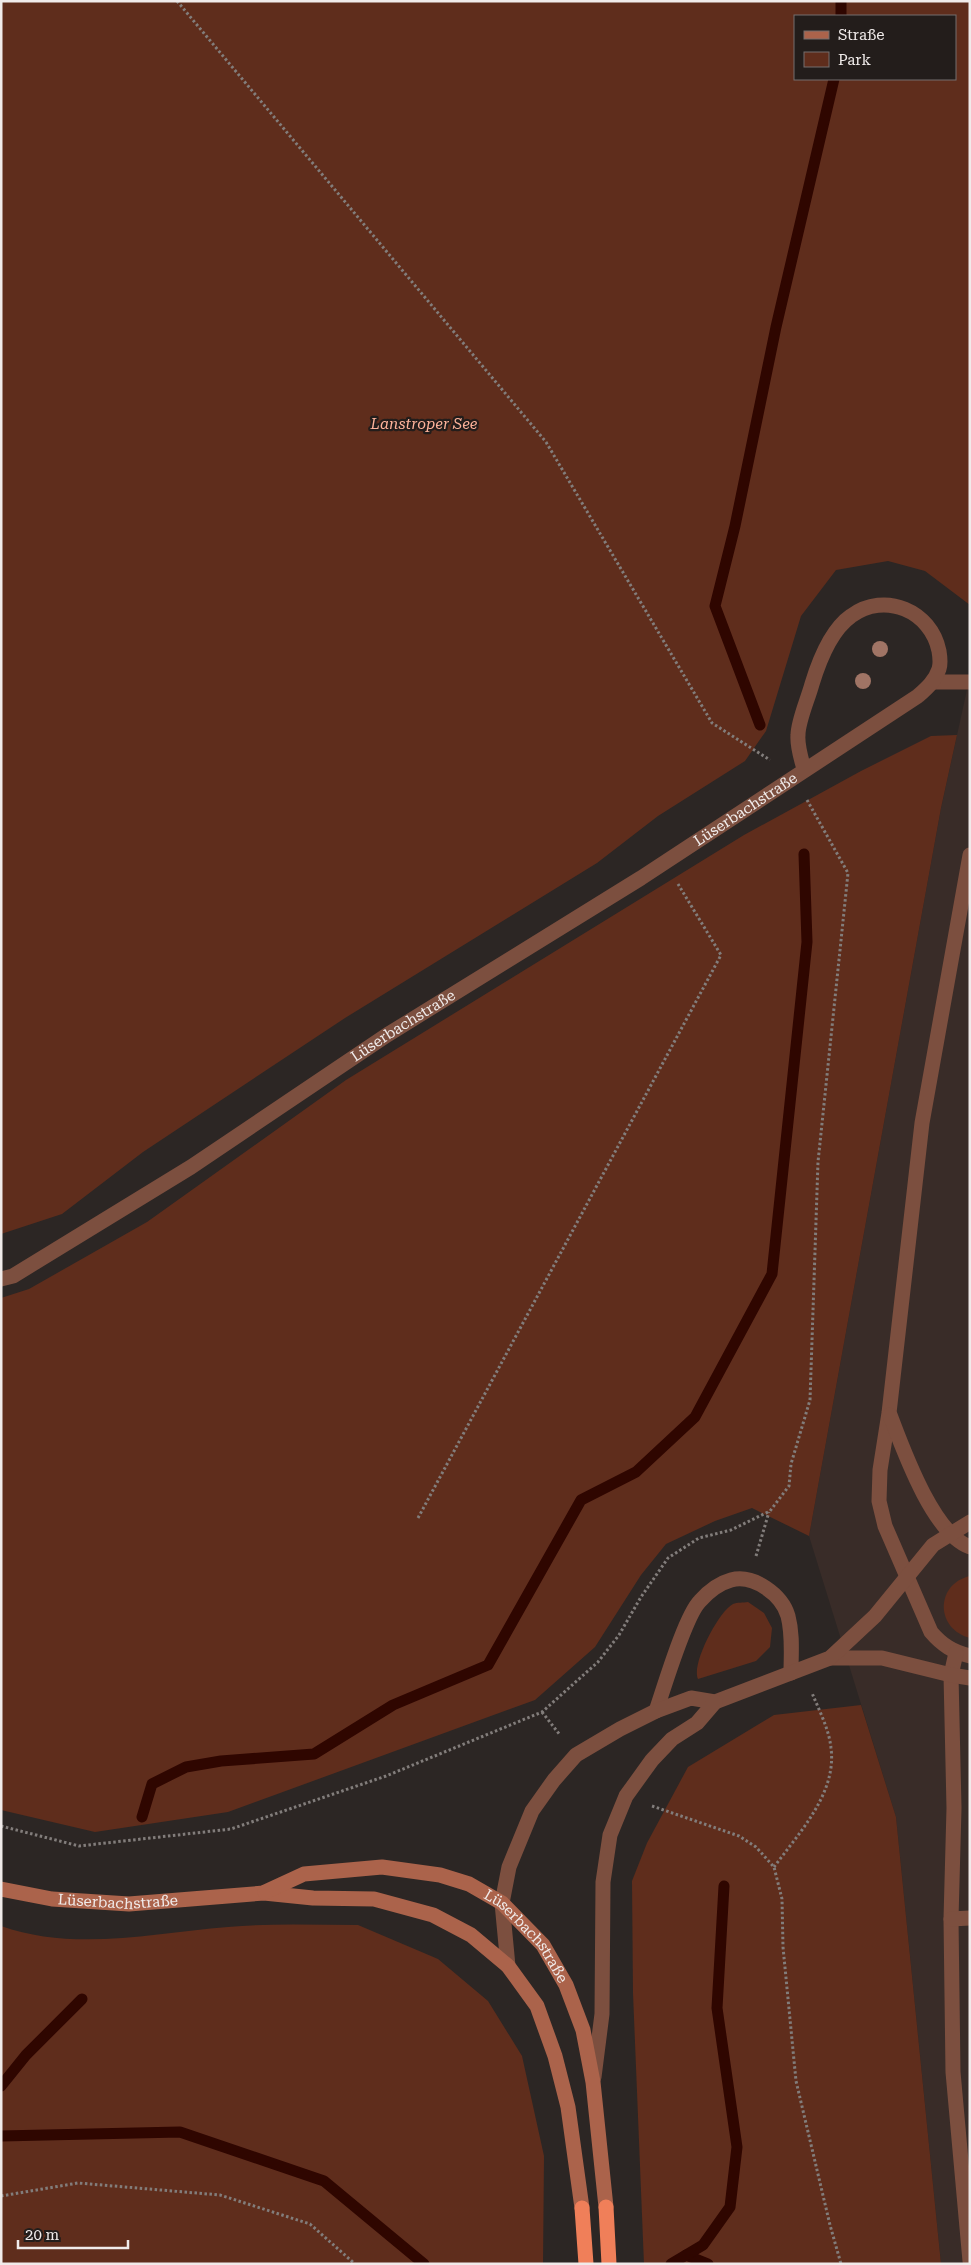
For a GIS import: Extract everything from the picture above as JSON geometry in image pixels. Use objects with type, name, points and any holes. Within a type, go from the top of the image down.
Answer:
[{"type":"highway","points":[[606,2207],[609,2264]]},
{"type":"highway","points":[[582,2208],[586,2264]]},
{"type":"main road","name":"Lüserbachstraße","points":[[264,1893],[304,1874],[382,1867],[440,1875],[469,1884],[502,1903],[543,1945],[566,1985],[584,2030],[593,2082],[606,2207]]},
{"type":"main road","name":"Lüserbachstraße","points":[[1,1889],[52,1899],[129,1904],[264,1893],[313,1898],[374,1899],[433,1915],[471,1935],[508,1966],[537,2006],[555,2056],[568,2107],[582,2208]]},
{"type":"street","name":"Lüserbachstraße","points":[[1,1280],[13,1276],[191,1166],[387,1035],[665,862],[799,772],[896,711],[933,682],[939,670],[940,661],[936,639],[925,622],[909,610],[893,604],[866,607],[850,616],[824,653],[814,680],[798,734],[799,772]]},
{"type":"street","points":[[933,682],[970,682]]},
{"type":"street","points":[[970,855],[922,1123],[889,1413],[880,1470],[879,1501],[885,1526],[931,1632],[942,1644],[963,1655],[951,1675],[954,1808],[951,1920],[953,2072],[970,2261]]},
{"type":"street","points":[[889,1413],[926,1499],[950,1533],[970,1547]]},
{"type":"street","points":[[830,1658],[875,1616],[933,1545],[970,1522]]},
{"type":"street","points":[[656,1711],[688,1622],[698,1602],[715,1588],[732,1580],[750,1581],[763,1586],[777,1598],[787,1614],[797,1671]]},
{"type":"street","points":[[508,1966],[502,1903],[509,1867],[532,1811],[554,1780],[576,1755],[620,1729],[656,1711],[691,1698],[714,1702],[830,1658],[882,1658],[970,1678]]},
{"type":"street","points":[[593,2082],[602,2014],[603,1882],[610,1835],[626,1796],[652,1760],[672,1739],[697,1723],[714,1702]]},
{"type":"street","points":[[951,1920],[970,1918]]},
{"type":"path","points":[[177,1],[546,442],[712,723],[799,772],[848,873],[818,1162],[810,1400],[791,1464],[790,1486],[770,1511],[750,1581]]},
{"type":"path","points":[[418,1518],[721,955],[665,862]]},
{"type":"path","points":[[1,1826],[79,1846],[231,1828],[386,1776],[542,1712],[598,1662],[620,1636],[641,1597],[668,1558],[699,1538],[731,1530],[770,1511]]},
{"type":"path","points":[[774,1867],[812,1814],[826,1789],[831,1766],[831,1747],[797,1671]]},
{"type":"path","points":[[542,1712],[576,1755]]},
{"type":"path","points":[[626,1796],[738,1836],[756,1846],[774,1867],[782,1899],[783,1947],[796,2082],[841,2264]]},
{"type":"path","points":[[1,2196],[78,2183],[220,2195],[310,2224],[354,2264]]},
{"type":"shaded area","points":[[970,676],[970,2264],[941,2264],[896,1817],[809,1536],[941,808]]},
{"type":"green space","name":"Lanstroper See","points":[[1,1],[970,1],[970,605],[925,571],[888,561],[836,570],[801,616],[766,731],[745,761],[658,816],[597,863],[345,1018],[143,1152],[62,1214],[1,1234]]},
{"type":"green space","points":[[957,735],[941,808],[809,1536],[752,1508],[715,1521],[666,1544],[641,1575],[595,1647],[535,1700],[228,1812],[95,1832],[1,1810],[1,1298],[29,1289],[147,1222],[346,1080],[744,835],[861,771],[931,736]]},
{"type":"green space","points":[[970,1576],[970,1638],[950,1626],[945,1617],[944,1607],[945,1597],[950,1588]]},
{"type":"green space","points":[[748,1602],[764,1613],[772,1628],[770,1647],[756,1661],[698,1679],[698,1662],[707,1639],[720,1617],[733,1604]]},
{"type":"green space","points":[[861,1705],[896,1817],[941,2264],[644,2264],[633,1993],[632,1881],[647,1843],[688,1767],[774,1715]]},
{"type":"green space","points":[[358,1925],[438,1959],[488,2001],[522,2056],[544,2156],[543,2264],[1,2264],[1,1926],[29,1934],[85,1939],[142,1936],[244,1926]]},
{"type":"waterway","points":[[841,1],[841,15]]},
{"type":"waterway","points":[[760,725],[715,606],[735,526],[776,327],[834,80]]},
{"type":"waterway","points":[[142,1817],[152,1784],[186,1767],[221,1761],[314,1754],[393,1705],[488,1665],[581,1500],[636,1472],[695,1417],[772,1274],[807,942],[804,854]]},
{"type":"waterway","points":[[671,2264],[703,2245],[730,2207],[737,2147],[717,2008],[724,1886]]},
{"type":"waterway","points":[[1,2086],[26,2055],[82,1999]]},
{"type":"waterway","points":[[1,2136],[180,2132],[324,2181],[424,2264]]},
{"type":"waterway","points":[[686,2255],[708,2264]]}]
